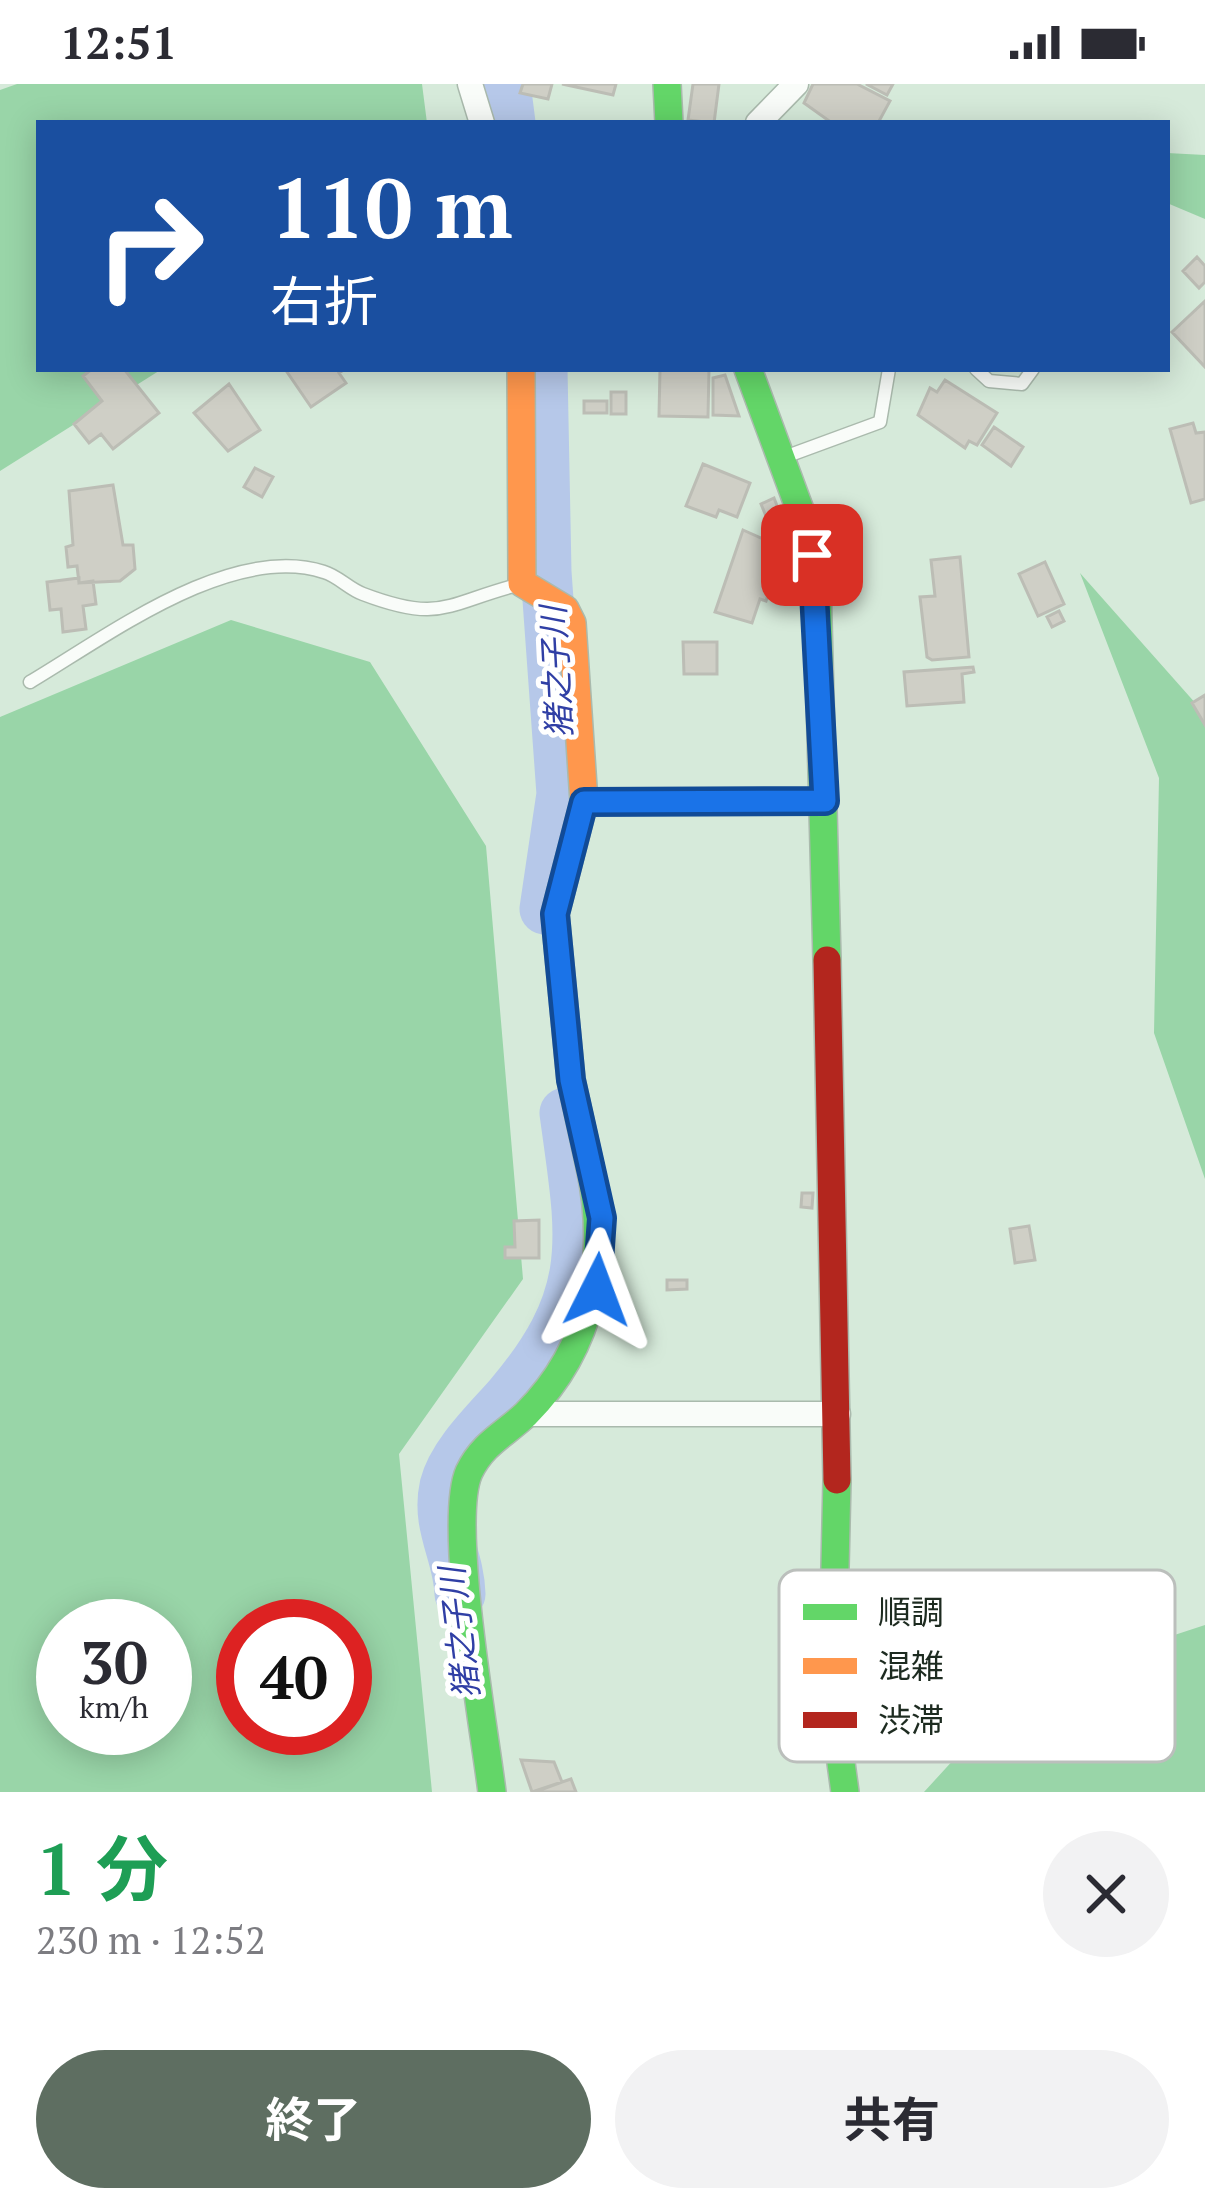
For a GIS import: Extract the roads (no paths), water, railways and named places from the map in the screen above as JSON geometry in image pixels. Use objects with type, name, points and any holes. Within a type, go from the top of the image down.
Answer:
[{"type":"street","points":[[470,84],[481,120]]},
{"type":"street","points":[[668,84],[669,120]]},
{"type":"street","points":[[761,120],[796,84]]},
{"type":"street","points":[[492,1792],[460,1525],[469,1474],[492,1437],[526,1414],[575,1345],[597,1290],[602,1218],[571,1080],[555,914],[584,802],[572,623],[566,609],[530,588],[521,372]]},
{"type":"street","points":[[749,372],[806,526],[817,584],[838,1414],[835,1570]]},
{"type":"street","points":[[584,802],[825,801]]},
{"type":"street","points":[[526,1414],[838,1414]]},
{"type":"street","points":[[840,1762],[844,1792]]},
{"type":"lane","points":[[781,459],[880,422],[888,372]]},
{"type":"lane","points":[[979,372],[989,381],[1022,384],[1031,372]]},
{"type":"lane","points":[[30,682],[216,577],[260,571],[324,572],[353,591],[407,611],[435,612],[530,588]]},
{"type":"waterway","name":"猪之子川","points":[[505,84],[510,120]]},
{"type":"waterway","name":"猪之子川","points":[[542,372],[546,572],[562,794],[545,909]]},
{"type":"waterway","name":"猪之子川","points":[[460,1594],[443,1514],[449,1474],[472,1438],[537,1360],[570,1295],[578,1231],[565,1113]]}]
